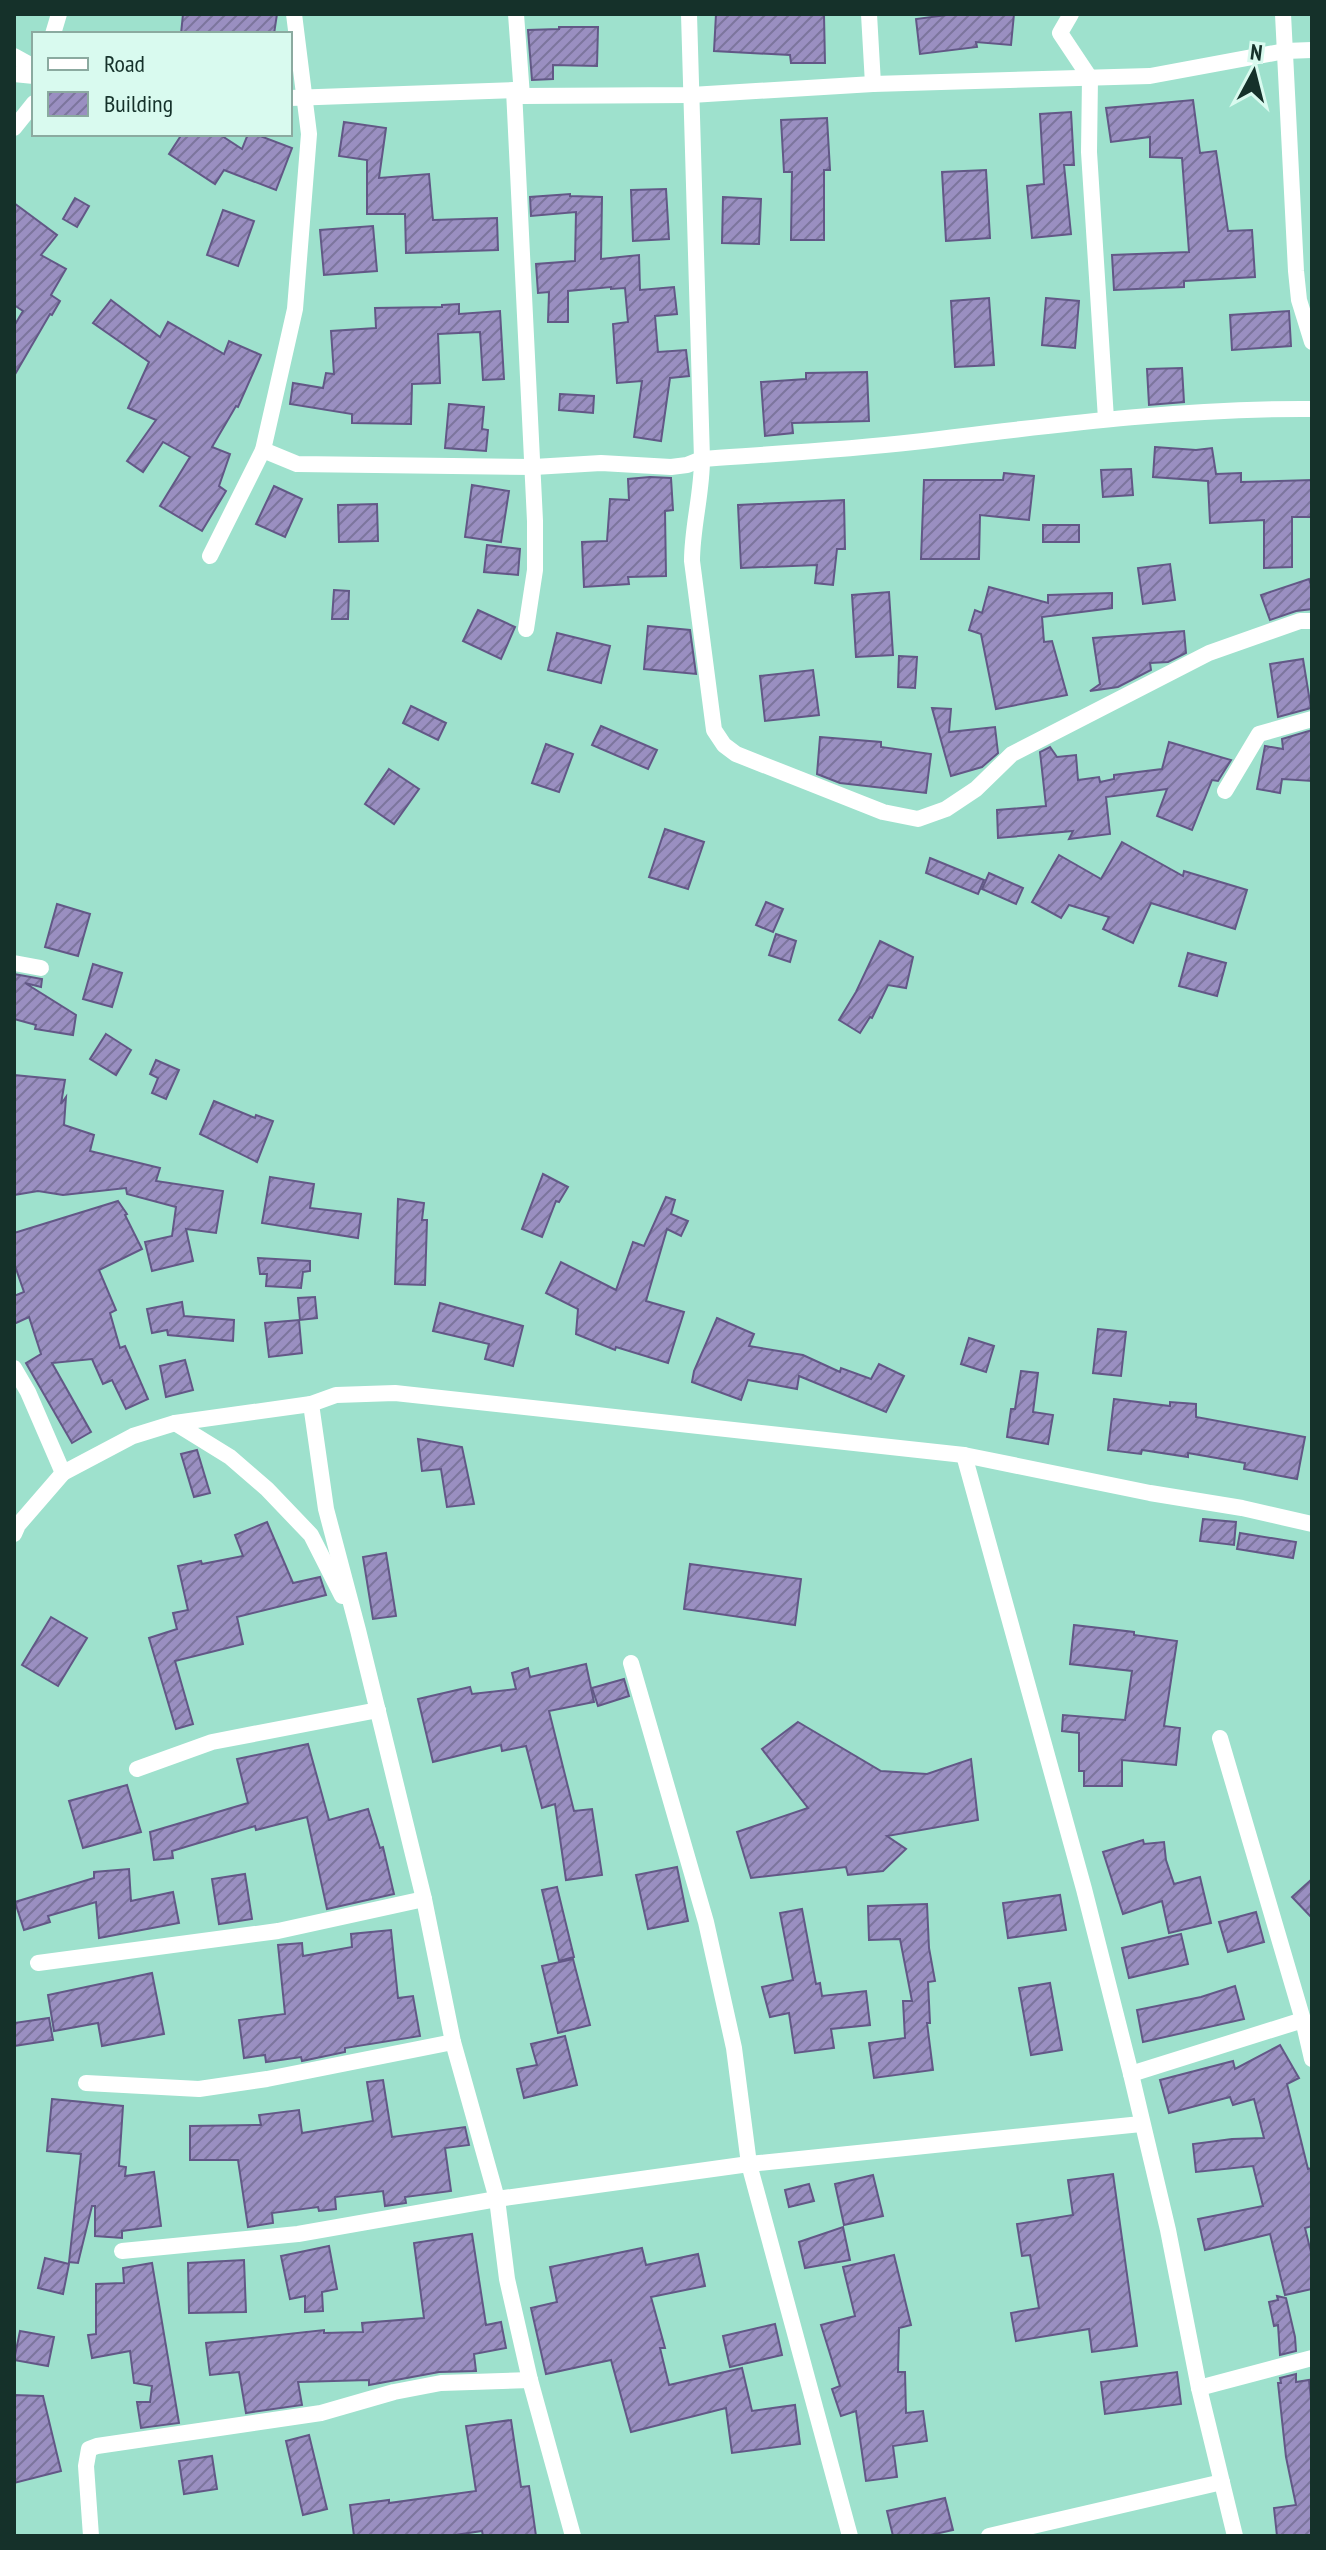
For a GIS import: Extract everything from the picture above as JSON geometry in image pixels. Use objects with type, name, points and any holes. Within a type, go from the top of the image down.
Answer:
[{"type":"street","points":[[210,556],[263,450],[295,309],[309,134],[297,98],[294,14]]},
{"type":"street","points":[[516,14],[534,467],[535,570],[526,629]]},
{"type":"street","points":[[689,14],[702,459],[692,561],[714,730],[724,745],[736,754],[883,812],[918,819],[946,809],[976,789],[1012,754],[1209,653],[1300,621],[1312,621]]},
{"type":"street","points":[[869,14],[873,84]]},
{"type":"street","points":[[1071,14],[1060,33],[1090,78],[1089,152],[1106,419]]},
{"type":"street","points":[[1283,14],[1296,271],[1299,300],[1312,342]]},
{"type":"street","points":[[297,98],[518,93],[691,95],[873,84],[1150,76],[1285,51],[1312,50]]},
{"type":"street","points":[[14,56],[32,66]]},
{"type":"street","points":[[14,128],[32,106]]},
{"type":"street","points":[[263,450],[297,464],[534,467],[601,463],[671,467],[702,459],[910,442],[1106,419],[1230,408],[1312,409]]},
{"type":"street","points":[[1225,791],[1259,734],[1312,719]]},
{"type":"street","points":[[14,963],[41,968]]},
{"type":"street","points":[[14,1368],[28,1392],[63,1473]]},
{"type":"street","points":[[14,1534],[18,1525],[63,1473],[133,1436],[175,1423],[311,1404],[336,1395],[395,1393],[964,1455],[1312,1524]]},
{"type":"street","points":[[311,1404],[326,1509],[424,1899],[453,2042],[497,2199],[507,2279],[530,2380],[573,2536]]},
{"type":"street","points":[[175,1423],[230,1457],[267,1489],[311,1535],[358,1630]]},
{"type":"street","points":[[964,1455],[1084,1889],[1131,2074],[1168,2230],[1199,2388],[1235,2536]]},
{"type":"street","points":[[631,1663],[706,1922],[734,2048],[749,2164],[850,2536]]},
{"type":"street","points":[[137,1769],[212,1742],[378,1710]]},
{"type":"street","points":[[1220,1738],[1312,2059]]},
{"type":"street","points":[[38,1963],[278,1931],[424,1899]]},
{"type":"street","points":[[1131,2074],[1303,2020]]},
{"type":"street","points":[[86,2083],[199,2089],[267,2079],[453,2042]]},
{"type":"street","points":[[122,2251],[298,2234],[497,2199],[749,2164],[1141,2124]]},
{"type":"street","points":[[1199,2388],[1312,2358]]},
{"type":"street","points":[[91,2536],[86,2466],[89,2449],[97,2446],[321,2413],[394,2392],[441,2383],[530,2380]]},
{"type":"street","points":[[989,2536],[1222,2482]]},
{"type":"building","points":[[183,14],[277,14],[274,32],[181,32]]},
{"type":"building","points":[[716,14],[824,15],[825,63],[791,63],[790,55],[714,51]]},
{"type":"building","points":[[954,14],[1014,14],[1011,45],[976,42],[977,47],[920,54],[916,19]]},
{"type":"building","points":[[598,27],[597,66],[553,65],[553,79],[532,80],[528,30]]},
{"type":"building","points":[[1193,100],[1200,153],[1216,151],[1228,231],[1252,230],[1255,277],[1184,281],[1184,287],[1114,290],[1112,255],[1189,252],[1182,158],[1150,157],[1150,137],[1111,142],[1106,108]]},
{"type":"building","points":[[1071,112],[1074,165],[1064,165],[1071,234],[1032,238],[1027,186],[1044,184],[1040,114]]},
{"type":"building","points":[[827,118],[830,170],[824,170],[824,240],[791,240],[792,172],[784,172],[781,120]]},
{"type":"building","points":[[344,122],[386,128],[379,178],[429,174],[433,220],[497,218],[498,250],[406,253],[405,214],[367,214],[367,160],[339,156]]},
{"type":"building","points":[[181,136],[222,136],[242,149],[247,136],[260,136],[292,148],[276,190],[224,170],[215,184],[169,154]]},
{"type":"building","points":[[986,170],[990,238],[946,241],[942,172]]},
{"type":"building","points":[[666,189],[669,239],[633,241],[631,190]]},
{"type":"building","points":[[570,194],[602,197],[601,259],[639,255],[640,290],[674,287],[677,314],[655,316],[658,352],[686,350],[689,376],[670,378],[661,441],[634,437],[642,381],[617,383],[613,324],[628,322],[625,288],[568,291],[568,322],[548,322],[549,292],[538,293],[536,264],[575,261],[576,212],[531,216],[530,197]]},
{"type":"building","points":[[723,197],[761,199],[759,244],[722,243]]},
{"type":"building","points":[[75,198],[89,206],[77,227],[63,219]]},
{"type":"building","points":[[14,203],[57,235],[41,255],[66,269],[51,295],[60,301],[14,376],[14,326],[23,311],[14,305]]},
{"type":"building","points":[[223,210],[254,221],[238,266],[207,255]]},
{"type":"building","points":[[373,226],[377,271],[324,275],[320,230]]},
{"type":"building","points":[[989,298],[994,365],[955,367],[951,301]]},
{"type":"building","points":[[1046,298],[1079,301],[1075,348],[1042,345]]},
{"type":"building","points":[[111,300],[160,337],[168,322],[224,354],[229,341],[261,355],[238,407],[212,447],[230,454],[219,486],[226,491],[202,531],[160,506],[190,457],[163,442],[143,472],[127,461],[156,420],[128,408],[149,362],[93,323]]},
{"type":"building","points":[[459,304],[459,314],[500,311],[504,379],[483,380],[480,332],[438,334],[440,383],[412,384],[411,424],[352,423],[352,414],[290,404],[293,383],[323,388],[326,373],[334,374],[331,331],[376,328],[375,308]]},
{"type":"building","points":[[1289,311],[1291,346],[1232,350],[1230,315]]},
{"type":"building","points":[[1182,368],[1184,402],[1149,405],[1147,369]]},
{"type":"building","points":[[867,372],[869,421],[792,423],[793,433],[765,436],[761,382],[806,379],[806,373]]},
{"type":"building","points":[[560,394],[594,396],[593,413],[559,410]]},
{"type":"building","points":[[449,404],[484,407],[482,429],[488,430],[486,451],[445,448]]},
{"type":"building","points":[[1155,447],[1212,448],[1216,474],[1241,473],[1241,482],[1312,480],[1312,517],[1292,517],[1292,567],[1264,568],[1264,520],[1210,523],[1208,481],[1153,477]]},
{"type":"building","points":[[1131,469],[1133,495],[1103,497],[1101,470]]},
{"type":"building","points":[[1004,473],[1034,476],[1029,520],[980,515],[979,559],[921,559],[924,480],[1003,480]]},
{"type":"building","points":[[671,478],[673,510],[665,511],[666,576],[628,577],[629,584],[584,587],[582,542],[607,541],[610,499],[629,500],[628,479]]},
{"type":"building","points":[[472,485],[509,491],[501,542],[465,537]]},
{"type":"building","points":[[274,486],[302,499],[285,537],[256,524]]},
{"type":"building","points":[[844,500],[845,549],[837,549],[833,585],[815,583],[817,565],[741,568],[738,505]]},
{"type":"building","points":[[377,504],[378,541],[339,542],[338,505]]},
{"type":"building","points":[[1043,525],[1079,525],[1079,542],[1043,542]]},
{"type":"building","points":[[487,545],[520,549],[518,575],[484,572]]},
{"type":"building","points":[[1170,564],[1175,600],[1143,604],[1138,568]]},
{"type":"building","points":[[1309,579],[1312,609],[1270,620],[1261,595]]},
{"type":"building","points":[[989,587],[1048,603],[1048,595],[1112,593],[1112,608],[1042,617],[1044,642],[1052,641],[1067,695],[996,709],[981,634],[969,630],[975,610],[982,613]]},
{"type":"building","points":[[334,590],[349,591],[348,619],[332,619]]},
{"type":"building","points":[[889,592],[893,655],[856,657],[852,595]]},
{"type":"building","points":[[478,610],[515,627],[501,659],[463,641]]},
{"type":"building","points":[[648,626],[690,630],[696,674],[644,669]]},
{"type":"building","points":[[1184,631],[1186,653],[1168,662],[1150,663],[1151,670],[1118,687],[1090,691],[1100,684],[1093,638]]},
{"type":"building","points":[[557,633],[610,646],[601,683],[548,670]]},
{"type":"building","points":[[899,656],[917,657],[915,688],[898,687]]},
{"type":"building","points":[[1303,659],[1311,708],[1278,717],[1270,664]]},
{"type":"building","points":[[813,670],[819,715],[765,721],[760,676]]},
{"type":"building","points":[[411,706],[446,723],[438,740],[403,723]]},
{"type":"building","points":[[932,708],[951,709],[949,732],[995,727],[998,753],[982,767],[951,776]]},
{"type":"building","points":[[601,726],[657,750],[648,769],[592,745]]},
{"type":"building","points":[[1312,730],[1312,781],[1282,779],[1280,793],[1257,789],[1265,746],[1283,749],[1282,739]]},
{"type":"building","points":[[820,737],[881,742],[881,747],[931,754],[926,793],[840,783],[817,774]]},
{"type":"building","points":[[1169,742],[1231,760],[1218,781],[1212,780],[1192,830],[1157,816],[1167,789],[1106,797],[1110,834],[1069,839],[1073,831],[998,838],[997,810],[1046,806],[1040,752],[1050,747],[1057,757],[1076,755],[1078,780],[1099,777],[1100,782],[1114,779],[1114,775],[1162,769]]},
{"type":"building","points":[[546,744],[573,754],[559,792],[532,783]]},
{"type":"building","points":[[389,769],[419,789],[394,824],[365,804]]},
{"type":"building","points":[[665,829],[704,842],[688,889],[649,877]]},
{"type":"building","points":[[1122,842],[1183,876],[1184,871],[1247,890],[1235,929],[1151,903],[1133,943],[1103,929],[1109,917],[1069,905],[1061,918],[1032,902],[1059,855],[1101,879]]},
{"type":"building","points":[[930,858],[984,880],[978,894],[926,873]]},
{"type":"building","points":[[989,873],[1023,888],[1016,904],[982,889]]},
{"type":"building","points":[[766,902],[783,909],[773,932],[756,925]]},
{"type":"building","points":[[57,904],[90,914],[78,956],[45,947]]},
{"type":"building","points":[[776,934],[796,941],[790,962],[769,955]]},
{"type":"building","points":[[880,941],[913,957],[906,988],[888,985],[872,1018],[860,1033],[839,1020]]},
{"type":"building","points":[[1188,953],[1226,963],[1217,996],[1179,986]]},
{"type":"building","points":[[93,964],[122,973],[112,1007],[83,999]]},
{"type":"building","points":[[14,974],[42,979],[41,987],[25,983],[76,1015],[73,1035],[35,1029],[36,1025],[14,1019]]},
{"type":"building","points":[[106,1034],[131,1050],[116,1075],[90,1059]]},
{"type":"building","points":[[156,1060],[179,1070],[166,1099],[152,1093],[158,1078],[150,1074]]},
{"type":"building","points":[[14,1075],[65,1080],[61,1104],[66,1097],[64,1125],[94,1135],[90,1151],[160,1168],[156,1181],[223,1191],[216,1233],[186,1229],[193,1261],[152,1271],[145,1242],[172,1236],[176,1207],[127,1194],[126,1188],[63,1195],[38,1191],[14,1195]]},
{"type":"building","points":[[214,1101],[255,1118],[256,1115],[273,1121],[257,1162],[200,1134]]},
{"type":"building","points":[[543,1174],[568,1187],[559,1202],[556,1201],[542,1237],[522,1229]]},
{"type":"building","points":[[270,1177],[314,1184],[310,1208],[361,1214],[358,1238],[262,1223]]},
{"type":"building","points":[[666,1197],[675,1200],[671,1214],[688,1221],[681,1236],[667,1229],[646,1301],[684,1312],[668,1363],[616,1347],[615,1350],[576,1334],[578,1309],[546,1293],[561,1262],[616,1290],[633,1242],[644,1246]]},
{"type":"building","points":[[398,1199],[424,1203],[422,1220],[427,1220],[425,1285],[395,1284]]},
{"type":"building","points":[[118,1201],[142,1249],[99,1270],[116,1310],[110,1313],[120,1348],[125,1346],[148,1399],[126,1409],[112,1380],[103,1384],[92,1359],[52,1363],[91,1432],[72,1443],[26,1363],[41,1354],[29,1317],[14,1324],[14,1296],[24,1292],[14,1263],[14,1233]]},
{"type":"building","points":[[258,1258],[310,1261],[310,1271],[303,1272],[301,1288],[266,1286],[267,1274],[260,1274]]},
{"type":"building","points":[[315,1297],[317,1318],[300,1320],[298,1298]]},
{"type":"building","points":[[182,1302],[184,1316],[234,1320],[233,1341],[168,1335],[167,1330],[152,1333],[147,1309]]},
{"type":"building","points":[[440,1303],[523,1326],[513,1366],[485,1359],[489,1344],[433,1331]]},
{"type":"building","points":[[717,1318],[754,1334],[749,1346],[803,1355],[840,1372],[841,1368],[871,1379],[879,1364],[904,1376],[886,1412],[799,1376],[797,1389],[748,1380],[741,1400],[692,1382]]},
{"type":"building","points":[[299,1320],[302,1353],[269,1357],[265,1323]]},
{"type":"building","points":[[1098,1329],[1126,1332],[1121,1376],[1093,1373]]},
{"type":"building","points":[[969,1338],[994,1346],[986,1372],[961,1364]]},
{"type":"building","points":[[185,1360],[193,1390],[166,1397],[160,1366]]},
{"type":"building","points":[[1021,1371],[1038,1373],[1033,1412],[1053,1415],[1048,1444],[1007,1437]]},
{"type":"building","points":[[1114,1399],[1170,1406],[1170,1402],[1196,1404],[1196,1417],[1305,1437],[1297,1479],[1244,1469],[1245,1463],[1188,1453],[1188,1457],[1142,1450],[1141,1454],[1108,1450]]},
{"type":"building","points":[[418,1439],[462,1447],[474,1504],[447,1507],[441,1469],[422,1471]]},
{"type":"building","points":[[197,1450],[210,1493],[194,1497],[181,1454]]},
{"type":"building","points":[[1203,1519],[1236,1522],[1234,1545],[1200,1541]]},
{"type":"building","points":[[267,1522],[293,1583],[320,1577],[326,1595],[237,1617],[243,1644],[175,1661],[193,1724],[176,1729],[149,1638],[177,1629],[173,1613],[188,1610],[178,1566],[243,1556],[235,1535]]},
{"type":"building","points":[[1240,1533],[1296,1542],[1293,1558],[1237,1549]]},
{"type":"building","points":[[386,1553],[396,1616],[373,1619],[363,1557]]},
{"type":"building","points":[[690,1564],[801,1579],[795,1625],[684,1609]]},
{"type":"building","points":[[51,1617],[87,1638],[58,1686],[22,1665]]},
{"type":"building","points":[[1074,1625],[1177,1641],[1164,1726],[1180,1728],[1176,1765],[1122,1760],[1122,1786],[1084,1786],[1084,1771],[1079,1771],[1079,1733],[1062,1731],[1063,1715],[1125,1720],[1132,1671],[1070,1664]]},
{"type":"building","points":[[586,1664],[594,1702],[549,1711],[574,1811],[592,1809],[602,1875],[566,1880],[555,1804],[542,1808],[526,1746],[502,1751],[501,1745],[433,1762],[418,1699],[470,1687],[472,1694],[516,1689],[512,1673],[528,1668],[530,1677]]},
{"type":"building","points":[[624,1679],[629,1696],[598,1706],[592,1688]]},
{"type":"building","points":[[798,1722],[881,1771],[927,1774],[971,1759],[978,1820],[887,1836],[906,1849],[883,1871],[848,1875],[846,1867],[751,1878],[737,1832],[808,1808],[762,1749]]},
{"type":"building","points":[[308,1744],[329,1820],[368,1809],[380,1848],[383,1847],[394,1894],[327,1909],[307,1817],[256,1830],[255,1826],[172,1851],[173,1858],[154,1860],[150,1832],[248,1803],[237,1759]]},
{"type":"building","points":[[127,1785],[141,1832],[83,1848],[69,1801]]},
{"type":"building","points":[[1143,1840],[1144,1844],[1164,1842],[1174,1884],[1200,1877],[1211,1923],[1169,1933],[1162,1901],[1123,1914],[1103,1852]]},
{"type":"building","points":[[677,1867],[688,1921],[648,1929],[636,1875]]},
{"type":"building","points":[[129,1869],[131,1901],[173,1892],[179,1923],[99,1938],[96,1902],[48,1916],[50,1922],[24,1930],[15,1902],[94,1878],[94,1872]]},
{"type":"building","points":[[245,1874],[252,1919],[219,1924],[212,1879]]},
{"type":"building","points":[[1312,1879],[1312,1918],[1292,1897]]},
{"type":"building","points":[[557,1887],[574,1957],[559,1961],[542,1890]]},
{"type":"building","points":[[1060,1895],[1066,1930],[1008,1938],[1003,1903]]},
{"type":"building","points":[[927,1904],[929,1948],[935,1981],[928,1982],[930,2023],[927,2023],[933,2070],[874,2078],[869,2043],[905,2038],[903,2001],[912,2001],[900,1939],[869,1940],[868,1906]]},
{"type":"building","points":[[802,1909],[816,1984],[820,1983],[822,1996],[866,1991],[870,2025],[831,2029],[834,2048],[795,2053],[789,2013],[770,2017],[762,1987],[793,1980],[780,1913]]},
{"type":"building","points":[[1256,1912],[1264,1942],[1228,1952],[1219,1922]]},
{"type":"building","points":[[391,1930],[398,1998],[413,1996],[420,2036],[345,2048],[345,2052],[302,2061],[301,2057],[266,2062],[265,2055],[244,2058],[239,2020],[285,2014],[278,1945],[302,1943],[303,1956],[352,1947],[351,1934]]},
{"type":"building","points":[[1181,1934],[1188,1964],[1129,1978],[1122,1948]]},
{"type":"building","points":[[573,1959],[590,2025],[558,2033],[542,1966]]},
{"type":"building","points":[[152,1973],[164,2034],[102,2046],[98,2023],[54,2031],[48,1995]]},
{"type":"building","points":[[1050,1983],[1062,2050],[1031,2055],[1019,1988]]},
{"type":"building","points":[[1235,1986],[1244,2019],[1143,2042],[1137,2010],[1201,1997]]},
{"type":"building","points":[[49,2018],[53,2040],[14,2046],[14,2023]]},
{"type":"building","points":[[565,2036],[577,2085],[524,2098],[517,2069],[537,2065],[531,2044]]},
{"type":"building","points":[[1280,2045],[1299,2078],[1287,2084],[1308,2169],[1312,2168],[1312,2226],[1305,2228],[1312,2256],[1312,2289],[1285,2295],[1270,2234],[1205,2250],[1198,2219],[1263,2206],[1253,2166],[1196,2172],[1193,2144],[1264,2138],[1254,2099],[1233,2105],[1230,2097],[1169,2113],[1160,2080],[1233,2061],[1235,2069]]},
{"type":"building","points":[[383,2080],[392,2137],[465,2127],[469,2145],[445,2148],[451,2191],[405,2197],[406,2203],[385,2206],[383,2191],[335,2197],[336,2209],[319,2211],[318,2207],[272,2213],[273,2223],[248,2227],[238,2160],[190,2160],[190,2126],[261,2125],[259,2115],[299,2110],[302,2133],[373,2121],[367,2082]]},
{"type":"building","points":[[52,2099],[123,2106],[119,2166],[126,2167],[125,2176],[154,2172],[161,2226],[122,2231],[122,2238],[95,2236],[95,2206],[92,2206],[78,2263],[69,2262],[81,2154],[47,2151]]},
{"type":"building","points":[[1113,2174],[1137,2346],[1092,2352],[1089,2329],[1016,2341],[1011,2313],[1039,2308],[1030,2255],[1022,2256],[1017,2224],[1073,2215],[1068,2180]]},
{"type":"building","points":[[873,2175],[883,2216],[844,2225],[835,2184]]},
{"type":"building","points":[[809,2184],[814,2201],[789,2207],[785,2190]]},
{"type":"building","points":[[843,2227],[850,2260],[805,2268],[799,2242]]},
{"type":"building","points":[[472,2234],[486,2325],[501,2322],[506,2348],[474,2354],[476,2371],[439,2372],[369,2385],[369,2380],[298,2382],[302,2405],[246,2413],[239,2372],[210,2375],[206,2343],[324,2330],[324,2333],[363,2332],[362,2323],[424,2318],[414,2243]]},
{"type":"building","points":[[329,2246],[337,2289],[322,2292],[323,2311],[305,2312],[305,2296],[290,2299],[281,2256]]},
{"type":"building","points":[[642,2248],[646,2265],[698,2254],[705,2286],[651,2297],[665,2348],[660,2348],[669,2385],[742,2368],[752,2411],[795,2405],[800,2444],[732,2453],[726,2408],[631,2432],[611,2360],[546,2374],[531,2308],[557,2302],[550,2267]]},
{"type":"building","points":[[894,2255],[911,2325],[899,2328],[898,2372],[905,2372],[906,2413],[923,2411],[927,2441],[893,2446],[897,2477],[866,2481],[856,2411],[841,2416],[832,2389],[840,2386],[821,2325],[855,2316],[843,2267]]},
{"type":"building","points":[[45,2258],[69,2264],[63,2294],[38,2288]]},
{"type":"building","points":[[244,2260],[246,2312],[189,2313],[188,2263]]},
{"type":"building","points":[[152,2263],[179,2423],[141,2428],[137,2402],[150,2402],[152,2386],[134,2383],[130,2351],[92,2358],[88,2335],[96,2334],[96,2284],[124,2283],[123,2268]]},
{"type":"building","points":[[1277,2296],[1286,2298],[1296,2351],[1280,2355],[1278,2325],[1274,2326],[1269,2302],[1278,2300]]},
{"type":"building","points":[[775,2324],[782,2355],[730,2367],[723,2336]]},
{"type":"building","points":[[20,2331],[54,2337],[48,2366],[14,2360]]},
{"type":"building","points":[[1177,2372],[1181,2404],[1105,2414],[1101,2382]]},
{"type":"building","points":[[1296,2374],[1296,2382],[1309,2380],[1312,2408],[1312,2536],[1277,2536],[1274,2508],[1296,2505],[1286,2457],[1278,2383],[1281,2383],[1280,2378]]},
{"type":"building","points":[[14,2395],[43,2396],[61,2471],[14,2483]]},
{"type":"building","points":[[511,2420],[521,2487],[529,2486],[536,2536],[483,2536],[482,2531],[449,2536],[354,2536],[350,2505],[476,2491],[466,2426]]},
{"type":"building","points":[[309,2435],[327,2509],[303,2515],[286,2441]]},
{"type":"building","points":[[212,2456],[217,2489],[184,2494],[179,2461]]},
{"type":"building","points":[[945,2498],[953,2530],[926,2536],[893,2536],[887,2511]]}]
